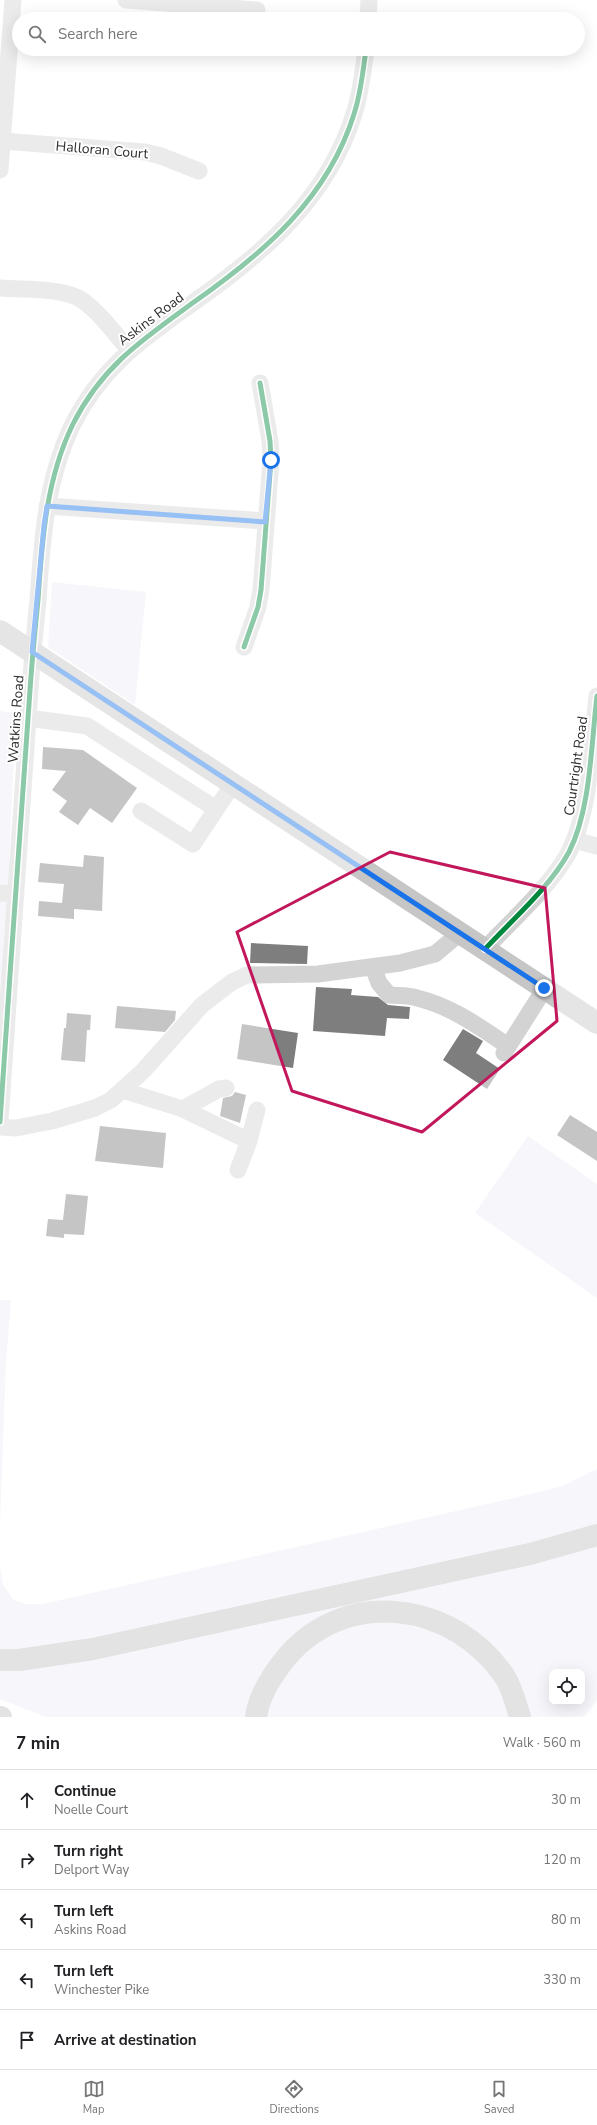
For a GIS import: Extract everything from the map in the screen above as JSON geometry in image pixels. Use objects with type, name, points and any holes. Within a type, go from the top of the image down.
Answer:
[{"type":"highway","points":[[0,1660],[19,1660],[93,1649],[530,1554],[597,1535]]},
{"type":"highway","points":[[256,1717],[262,1696],[270,1681],[283,1662],[303,1641],[333,1622],[372,1612],[400,1612],[426,1617],[451,1627],[471,1640],[506,1678],[520,1717]]},
{"type":"main road","points":[[0,632],[597,1023]]},
{"type":"street","points":[[12,12],[13,0]]},
{"type":"street","points":[[126,0],[258,10]]},
{"type":"street","points":[[368,12],[369,0]]},
{"type":"street","points":[[0,170],[12,13]]},
{"type":"street","name":"Askins Road","points":[[32,652],[47,506],[58,461],[75,420],[98,382],[129,350],[198,299],[278,236],[312,198],[336,161],[355,114],[362,81],[365,56]]},
{"type":"street","name":"Halloran Court","points":[[2,141],[145,152],[161,156],[199,171]]},
{"type":"street","points":[[0,288],[58,292],[75,296],[89,306],[129,350]]},
{"type":"street","points":[[244,646],[258,607],[271,460],[270,441],[260,383]]},
{"type":"street","points":[[47,506],[265,522]]},
{"type":"street","name":"Watkins Road","points":[[0,1122],[8,894],[28,718],[32,652]]},
{"type":"street","name":"Courtright Road","points":[[485,950],[557,870],[569,852],[582,817],[586,797],[597,696]]},
{"type":"street","points":[[28,718],[87,726],[216,809]]},
{"type":"street","points":[[141,810],[193,844],[233,784]]},
{"type":"street","points":[[574,840],[597,846]]},
{"type":"street","points":[[0,1127],[16,1128],[52,1121],[95,1108],[111,1100],[143,1072],[175,1038],[202,1005],[232,982],[247,975],[318,974],[400,963],[435,954],[460,933]]},
{"type":"street","points":[[373,967],[379,984],[389,995],[416,997],[461,1015],[506,1050],[544,988]]},
{"type":"street","points":[[183,1109],[219,1089],[226,1088]]},
{"type":"street","points":[[122,1090],[183,1109],[248,1141]]},
{"type":"street","points":[[238,1170],[258,1110]]},
{"type":"highlighted area","points":[[390,852],[545,888],[557,1021],[422,1132],[292,1091],[237,932]]},
{"type":"shaded area","points":[[52,582],[146,592],[135,705],[48,647]]},
{"type":"shaded area","points":[[0,711],[16,713],[8,889],[0,889]]},
{"type":"shaded area","points":[[0,898],[7,899],[0,1014]]},
{"type":"shaded area","points":[[528,1136],[597,1184],[597,1298],[475,1213]]},
{"type":"shaded area","points":[[0,1300],[11,1300],[6,1362],[0,1525]]},
{"type":"shaded area","points":[[597,1469],[597,1529],[138,1631],[0,1654],[0,1567],[3,1584],[13,1600],[26,1604],[43,1604],[518,1497],[563,1486]]},
{"type":"shaded area","points":[[597,1542],[597,1700],[584,1717],[526,1717],[486,1643],[342,1609],[249,1717],[45,1717],[0,1699],[0,1667]]},
{"type":"shaded area","points":[[378,1620],[405,1620],[447,1633],[494,1675],[511,1717],[263,1717],[279,1679],[313,1642],[347,1627]]},
{"type":"building","points":[[43,747],[83,750],[137,788],[112,823],[90,808],[78,825],[59,812],[67,801],[52,790],[66,771],[42,769]]},
{"type":"building","points":[[84,855],[104,857],[102,911],[74,909],[74,919],[38,916],[39,901],[62,903],[64,884],[38,882],[40,863],[83,867]]},
{"type":"building","points":[[251,943],[308,946],[307,964],[250,963]]},
{"type":"building","points":[[316,987],[352,989],[351,995],[378,997],[388,1005],[410,1007],[409,1019],[387,1018],[385,1036],[313,1031]]},
{"type":"building","points":[[117,1006],[176,1011],[175,1020],[165,1032],[115,1028]]},
{"type":"building","points":[[67,1013],[91,1015],[90,1030],[87,1030],[85,1062],[61,1060]]},
{"type":"building","points":[[242,1024],[298,1033],[293,1068],[237,1059]]},
{"type":"building","points":[[463,1029],[483,1041],[476,1053],[500,1069],[487,1089],[443,1060]]},
{"type":"building","points":[[235,1092],[246,1095],[240,1123],[220,1116],[223,1098],[232,1096]]},
{"type":"building","points":[[570,1115],[597,1132],[597,1161],[557,1135]]},
{"type":"building","points":[[100,1126],[166,1133],[163,1168],[95,1161]]},
{"type":"building","points":[[66,1194],[88,1196],[84,1235],[64,1234],[64,1238],[46,1236],[48,1219],[63,1220]]},
{"type":"cycle path","points":[[0,1122],[26,744],[41,555],[51,488],[64,445],[84,404],[97,386],[125,355],[245,264],[269,243],[310,197],[328,172],[343,144],[354,114],[360,90],[365,56]]},
{"type":"cycle path","points":[[244,647],[258,607],[261,590],[271,460],[270,441],[260,383]]},
{"type":"cycle path","points":[[485,949],[552,878],[569,852],[582,816],[586,796],[597,696]]},
{"type":"route","points":[[271,460],[265,522],[47,506],[32,652],[544,988]]}]
